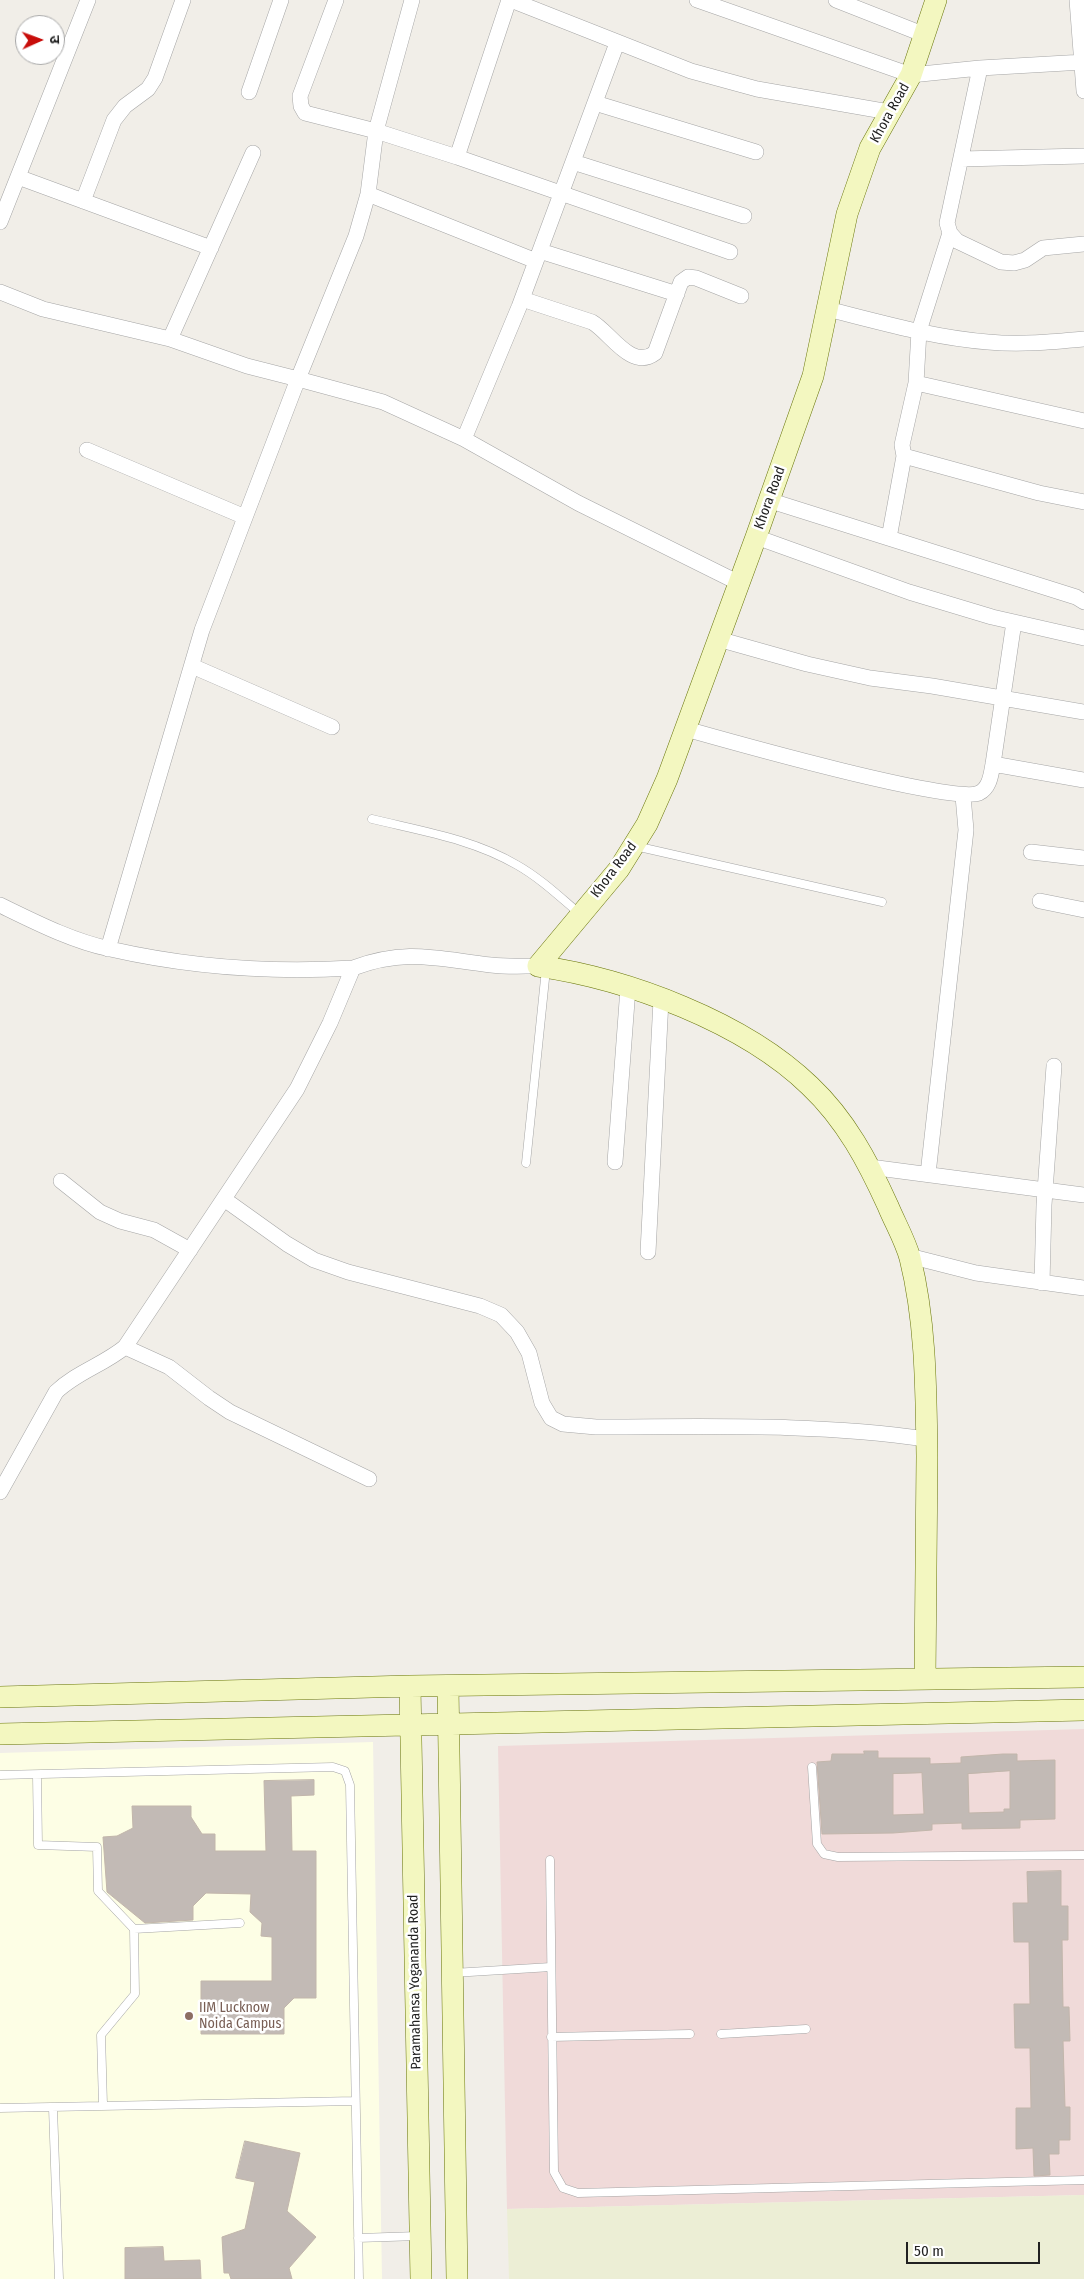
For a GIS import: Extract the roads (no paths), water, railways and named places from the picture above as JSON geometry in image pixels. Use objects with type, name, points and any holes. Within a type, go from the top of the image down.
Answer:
[{"type":"street","points":[[0,222],[88,0]]},
{"type":"street","points":[[82,201],[114,120],[125,106],[148,89],[155,78],[183,0]]},
{"type":"street","points":[[249,92],[281,0]]},
{"type":"street","points":[[336,0],[300,96],[301,106],[306,113],[376,131],[456,157],[730,252]]},
{"type":"street","points":[[108,949],[202,630],[298,379],[356,236],[368,194],[376,131],[412,0]]},
{"type":"street","points":[[456,157],[510,0],[691,71],[757,89],[889,112]]},
{"type":"street","points":[[697,0],[911,75],[980,68],[1083,62]]},
{"type":"street","points":[[836,0],[924,35]]},
{"type":"street","name":"Khora Road","points":[[542,966],[580,914],[619,869],[655,806],[686,729],[812,376],[847,214],[870,148],[911,75],[936,0]]},
{"type":"street","points":[[1077,0],[1084,91]]},
{"type":"street","points":[[464,439],[522,299],[618,43]]},
{"type":"street","points":[[980,68],[947,223],[950,233],[957,241],[1001,262],[1014,263],[1025,260],[1043,248],[1084,244]]},
{"type":"street","points":[[595,103],[756,152]]},
{"type":"street","points":[[170,340],[253,153]]},
{"type":"street","points":[[961,159],[1084,156]]},
{"type":"street","points":[[573,162],[744,216]]},
{"type":"street","points":[[18,178],[211,248]]},
{"type":"street","points":[[368,194],[538,256],[677,294]]},
{"type":"street","points":[[889,538],[904,456],[902,444],[916,383],[919,331],[950,233]]},
{"type":"street","points":[[522,299],[592,322],[602,328],[619,346],[634,356],[648,358],[654,353],[681,282],[688,277],[696,278],[741,296]]},
{"type":"street","points":[[0,292],[42,309],[170,340],[247,366],[383,402],[464,439],[578,503],[739,583]]},
{"type":"street","points":[[827,310],[919,331],[988,342],[1040,344],[1084,339]]},
{"type":"street","points":[[916,383],[1084,420]]},
{"type":"street","points":[[87,450],[245,517]]},
{"type":"street","points":[[904,456],[1084,502]]},
{"type":"street","points":[[768,500],[1076,597],[1084,602]]},
{"type":"street","points":[[756,537],[909,592],[1014,622],[1084,638]]},
{"type":"street","points":[[686,729],[786,756],[963,796],[979,793],[989,783],[993,764],[1014,622]]},
{"type":"street","points":[[718,639],[807,664],[870,678],[932,686],[1084,712]]},
{"type":"street","points":[[192,666],[332,727]]},
{"type":"street","points":[[993,764],[1084,780]]},
{"type":"street","points":[[928,1174],[966,830],[963,796]]},
{"type":"street","points":[[1031,852],[1084,858]]},
{"type":"street","points":[[1040,901],[1084,910]]},
{"type":"street","points":[[0,905],[40,925],[108,949],[181,962],[250,968],[314,970],[353,968],[373,960],[406,955],[492,965],[542,966],[573,971],[628,988],[712,1020],[774,1057],[811,1086],[848,1131],[870,1167],[909,1256],[920,1311],[927,1382],[925,1679]]},
{"type":"street","points":[[0,1492],[56,1392],[70,1379],[111,1358],[125,1347],[297,1089],[330,1023],[353,968]]},
{"type":"street","points":[[616,1162],[628,988]]},
{"type":"street","points":[[648,1252],[661,1000]]},
{"type":"street","points":[[1042,1282],[1045,1189],[1054,1066]]},
{"type":"street","points":[[870,1167],[1084,1195]]},
{"type":"street","points":[[61,1181],[100,1212],[120,1221],[154,1230],[190,1250]]},
{"type":"street","points":[[224,1199],[287,1244],[314,1260],[348,1272],[480,1306],[501,1314],[517,1332],[529,1353],[542,1403],[552,1418],[563,1424],[596,1427],[737,1426],[820,1428],[879,1432],[926,1439]]},
{"type":"street","points":[[909,1256],[976,1273],[1084,1288]]},
{"type":"street","points":[[125,1347],[169,1367],[230,1412],[369,1479]]},
{"type":"street","points":[[0,1697],[410,1686],[1084,1677]]},
{"type":"street","name":"Paramahansa Yogananda Road","points":[[410,1686],[421,2279]]},
{"type":"street","points":[[448,1686],[457,2279]]},
{"type":"street","points":[[0,1734],[1084,1710]]},
{"type":"lane","points":[[372,819],[453,839],[486,850],[517,865],[540,880],[580,914]]},
{"type":"lane","points":[[633,846],[882,902]]},
{"type":"lane","points":[[526,1163],[542,966]]},
{"type":"lane","points":[[0,1775],[333,1767],[345,1771],[350,1785],[359,2279]]},
{"type":"lane","points":[[812,1767],[817,1844],[824,1854],[838,1857],[1084,1855]]},
{"type":"lane","points":[[37,1775],[38,1845],[97,1847],[98,1891],[134,1928],[135,1994],[101,2035],[103,2105]]},
{"type":"lane","points":[[550,1860],[554,2172],[562,2188],[578,2193],[1084,2180]]},
{"type":"lane","points":[[134,1928],[240,1923]]},
{"type":"lane","points":[[452,1973],[551,1966]]},
{"type":"lane","points":[[721,2034],[806,2028]]},
{"type":"lane","points":[[551,2037],[690,2034]]},
{"type":"lane","points":[[0,2108],[355,2101]]},
{"type":"lane","points":[[53,2108],[59,2279]]},
{"type":"lane","points":[[358,2238],[420,2236]]},
{"type":"place","name":"IIM Lucknow Noida Campus","points":[[189,2016]]}]
